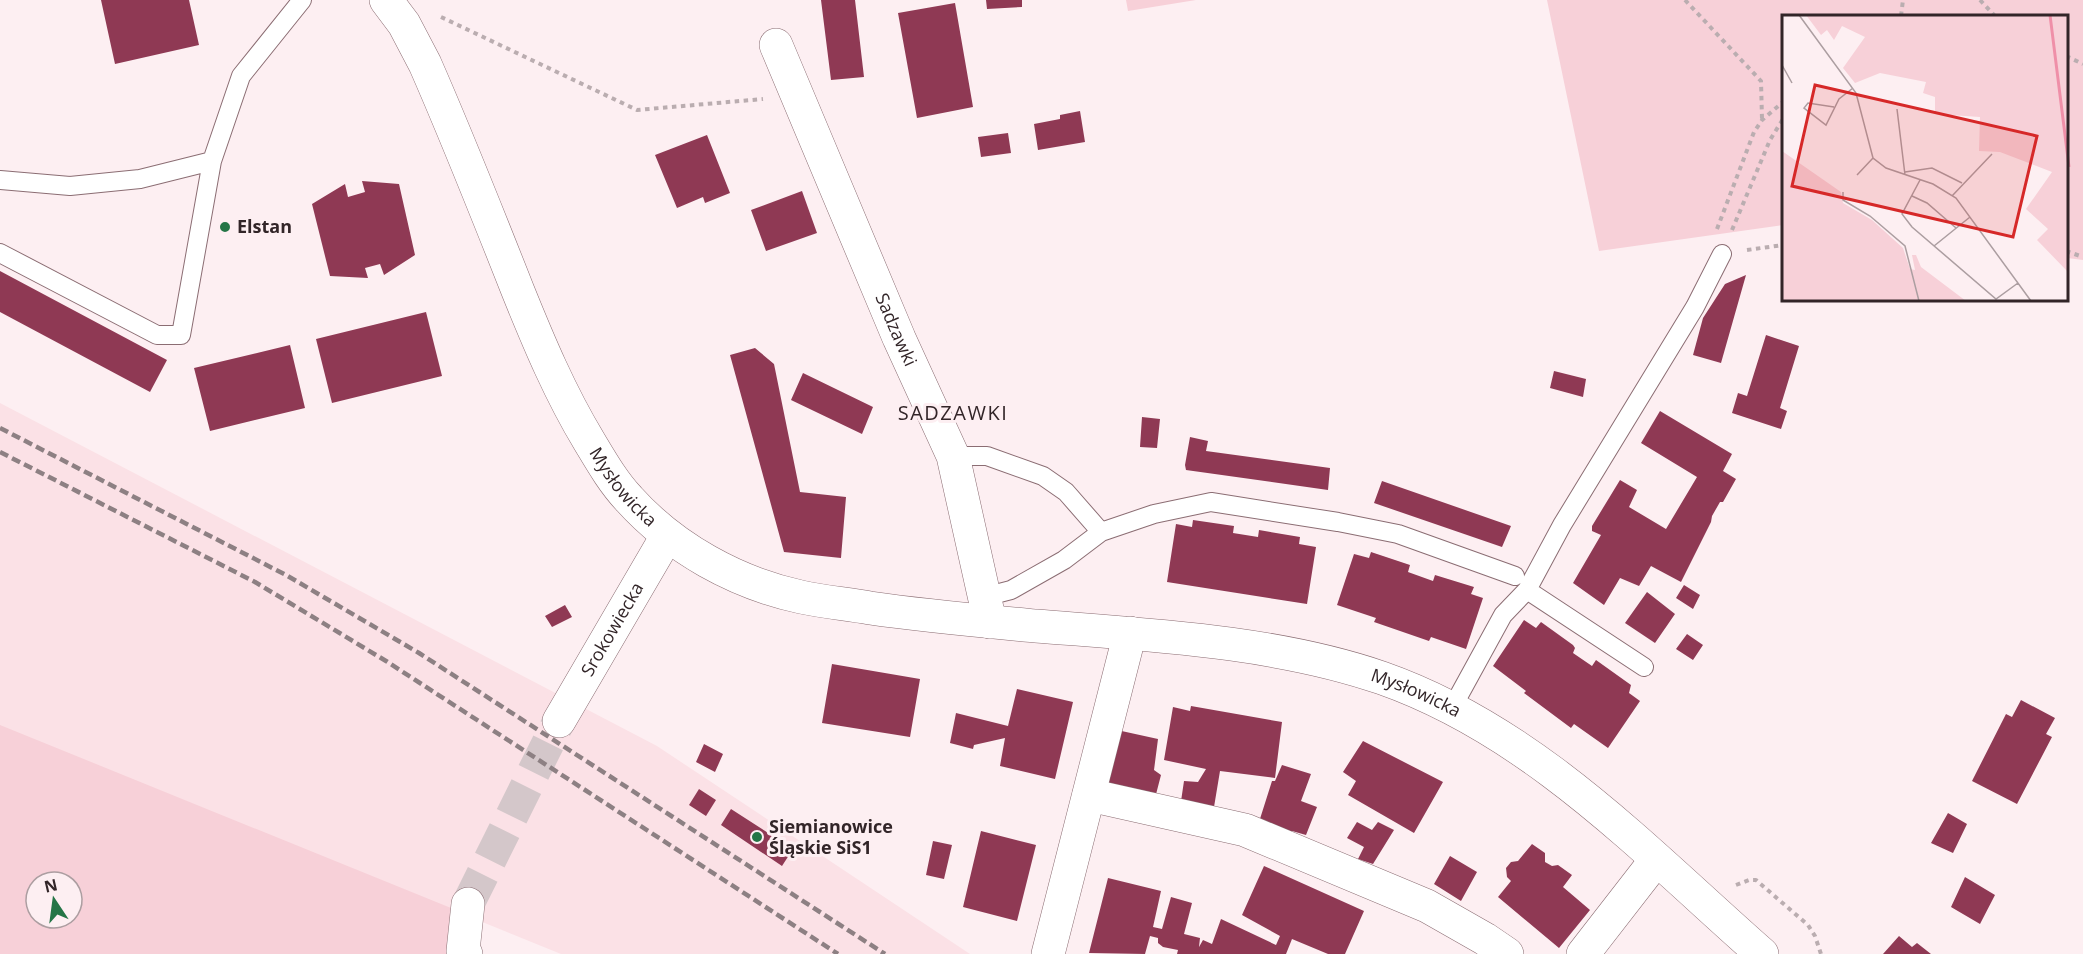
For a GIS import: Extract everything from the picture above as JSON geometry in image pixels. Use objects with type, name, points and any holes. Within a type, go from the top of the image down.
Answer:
[{"type":"street","name":"Mysłowicka","points":[[386,0],[404,24],[425,64],[543,351],[570,410],[600,461],[627,497],[667,536],[708,562],[738,576],[799,597],[909,614],[987,609],[1130,633],[1256,648],[1345,667],[1383,679],[1452,708],[1487,727],[1533,757],[1582,796],[1762,954]]},
{"type":"street","name":"Sadzawki","points":[[776,45],[899,338],[953,456],[987,609]]},
{"type":"street","name":"Srokowiecka","points":[[559,721],[667,536]]},
{"type":"street","points":[[1048,954],[1130,633]]},
{"type":"street","points":[[1089,795],[1245,830],[1427,906],[1507,954]]},
{"type":"street","points":[[1583,954],[1656,860]]},
{"type":"street","points":[[466,954],[463,951],[468,904]]},
{"type":"lane","points":[[0,253],[157,335],[182,335],[212,161],[241,76],[302,0]]},
{"type":"lane","points":[[0,180],[70,186],[140,179],[212,161]]},
{"type":"lane","points":[[1452,708],[1521,583],[1562,525],[1695,307],[1722,254]]},
{"type":"lane","points":[[953,456],[987,456],[1043,476],[1066,492],[1101,532]]},
{"type":"lane","points":[[987,609],[1011,590],[1064,560],[1101,532],[1154,514],[1211,502],[1398,534],[1521,583],[1644,667]]},
{"type":"path","points":[[1685,0],[1761,81],[1762,120]]},
{"type":"path","points":[[1902,15],[1904,0]]},
{"type":"path","points":[[1980,0],[1994,15]]},
{"type":"path","points":[[435,14],[638,110],[798,96]]},
{"type":"path","points":[[2068,56],[2083,64]]},
{"type":"path","points":[[1722,254],[1770,140],[1782,121]]},
{"type":"path","points":[[1722,254],[1782,244]]},
{"type":"path","points":[[2068,251],[2083,257]]},
{"type":"path","points":[[1738,884],[1756,880],[1808,925],[1815,936],[1821,954]]},
{"type":"shaded area","points":[[1126,0],[1196,0],[1128,11]]},
{"type":"shaded area","points":[[1547,0],[2083,0],[2083,260],[2068,258],[2068,15],[1782,15],[1782,225],[1599,251]]},
{"type":"shaded area","points":[[0,403],[657,746],[970,954],[561,954],[0,726]]},
{"type":"shaded area","points":[[0,725],[451,908],[451,954],[0,954]]},
{"type":"building","points":[[101,0],[189,0],[199,45],[115,64]]},
{"type":"building","points":[[821,0],[855,0],[864,77],[831,80]]},
{"type":"building","points":[[986,0],[1022,0],[1022,7],[987,9]]},
{"type":"building","points":[[955,3],[973,107],[917,118],[898,13]]},
{"type":"building","points":[[1080,111],[1085,142],[1038,150],[1034,124],[1060,119],[1060,115]]},
{"type":"building","points":[[1008,133],[1011,153],[981,157],[978,137]]},
{"type":"building","points":[[707,135],[730,193],[705,203],[703,197],[677,208],[655,155]]},
{"type":"building","points":[[362,181],[399,184],[415,255],[384,275],[380,264],[365,268],[368,278],[330,276],[312,204],[345,184],[348,197],[365,192]]},
{"type":"building","points":[[802,191],[817,233],[766,251],[751,210]]},
{"type":"building","points":[[0,271],[167,360],[150,392],[0,312]]},
{"type":"building","points":[[1746,275],[1721,363],[1693,355],[1703,318],[1725,284]]},
{"type":"building","points":[[426,312],[442,376],[332,403],[316,339]]},
{"type":"building","points":[[1766,335],[1799,346],[1780,408],[1787,411],[1781,429],[1732,413],[1738,393],[1747,396]]},
{"type":"building","points":[[290,345],[305,408],[210,431],[194,368]]},
{"type":"building","points":[[755,348],[774,364],[800,492],[846,497],[841,558],[784,552],[730,355]]},
{"type":"building","points":[[1554,371],[1586,379],[1583,397],[1550,388]]},
{"type":"building","points":[[803,373],[873,407],[862,434],[791,400]]},
{"type":"building","points":[[1660,411],[1732,454],[1723,471],[1736,479],[1712,516],[1681,582],[1651,566],[1639,586],[1620,578],[1604,605],[1573,583],[1601,535],[1592,531],[1592,526],[1620,480],[1637,490],[1629,507],[1666,529],[1697,477],[1641,443]]},
{"type":"building","points":[[1142,417],[1160,419],[1157,448],[1140,447]]},
{"type":"building","points":[[1190,437],[1208,441],[1206,451],[1330,468],[1328,490],[1186,470]]},
{"type":"building","points":[[1382,481],[1511,526],[1502,547],[1374,503]]},
{"type":"building","points":[[1193,520],[1234,526],[1233,533],[1258,537],[1259,530],[1300,537],[1299,544],[1316,547],[1307,604],[1167,582],[1176,524],[1192,527]]},
{"type":"building","points":[[1371,552],[1410,565],[1408,572],[1433,581],[1435,575],[1474,587],[1471,594],[1483,598],[1466,649],[1431,637],[1429,641],[1374,622],[1376,618],[1337,605],[1354,554],[1369,558]]},
{"type":"building","points":[[1684,585],[1700,595],[1693,609],[1676,598]]},
{"type":"building","points":[[1647,592],[1675,614],[1655,643],[1625,623]]},
{"type":"building","points":[[565,605],[572,617],[552,627],[545,616]]},
{"type":"building","points":[[1524,620],[1536,628],[1541,622],[1573,645],[1575,648],[1573,653],[1592,666],[1596,660],[1631,685],[1629,693],[1640,701],[1608,748],[1574,724],[1571,728],[1524,693],[1526,691],[1493,666]]},
{"type":"building","points":[[1687,634],[1703,645],[1693,660],[1676,649]]},
{"type":"building","points":[[832,664],[920,679],[910,737],[822,723]]},
{"type":"building","points":[[1017,689],[1073,702],[1055,779],[1000,766],[1005,738],[974,745],[973,749],[950,743],[956,713],[1008,726]]},
{"type":"building","points":[[2021,700],[2055,718],[2046,734],[2052,737],[2017,804],[1972,781],[2006,714],[2012,717]]},
{"type":"building","points":[[1191,706],[1282,722],[1275,778],[1220,771],[1213,813],[1180,808],[1184,781],[1198,782],[1206,769],[1164,760],[1173,707],[1190,711]]},
{"type":"building","points":[[1117,730],[1158,739],[1154,770],[1161,775],[1154,802],[1104,784]]},
{"type":"building","points":[[1363,741],[1443,782],[1414,833],[1348,795],[1356,781],[1343,772]]},
{"type":"building","points":[[704,744],[723,754],[715,772],[696,762]]},
{"type":"building","points":[[1282,765],[1311,774],[1301,801],[1317,807],[1306,835],[1292,831],[1290,834],[1259,822],[1272,781],[1275,781]]},
{"type":"building","points":[[699,789],[716,800],[706,816],[689,805]]},
{"type":"building","name":"Siemianowice Śląskie SiS1","points":[[731,809],[793,849],[782,866],[721,825]]},
{"type":"building","points":[[1948,813],[1967,824],[1953,853],[1931,843]]},
{"type":"building","points":[[1357,822],[1372,830],[1378,822],[1394,830],[1373,864],[1358,859],[1364,847],[1347,838]]},
{"type":"building","points":[[981,831],[1036,845],[1017,921],[963,907]]},
{"type":"building","points":[[933,841],[952,845],[944,879],[926,875]]},
{"type":"building","points":[[1532,844],[1545,853],[1545,862],[1552,866],[1558,865],[1572,875],[1563,887],[1590,910],[1559,948],[1498,897],[1511,881],[1507,877],[1506,868],[1511,862],[1518,861]]},
{"type":"building","points":[[1450,856],[1477,872],[1461,901],[1434,884]]},
{"type":"building","points":[[1264,866],[1364,911],[1345,954],[1328,954],[1292,939],[1286,954],[1177,954],[1178,950],[1163,947],[1158,943],[1158,938],[1150,936],[1145,954],[1089,953],[1108,878],[1161,891],[1153,927],[1162,929],[1171,897],[1192,903],[1184,934],[1200,938],[1199,947],[1203,940],[1212,944],[1221,919],[1276,945],[1280,936],[1242,915]]},
{"type":"building","points":[[1965,877],[1995,895],[1980,924],[1951,907]]},
{"type":"building","points":[[1899,936],[1912,947],[1917,943],[1931,954],[1883,954]]},
{"type":"tunnel","points":[[468,904],[559,721]]},
{"type":"railway","points":[[0,428],[286,575],[419,653],[885,954]]},
{"type":"railway","points":[[0,452],[255,582],[386,661],[838,954]]},
{"type":"place","name":"Elstan","points":[[225,227]]},
{"type":"place","name":"Siemianowice Śląskie SiS1","points":[[757,837]]},
{"type":"district","name":"SADZAWKI","points":[[953,413]]}]
